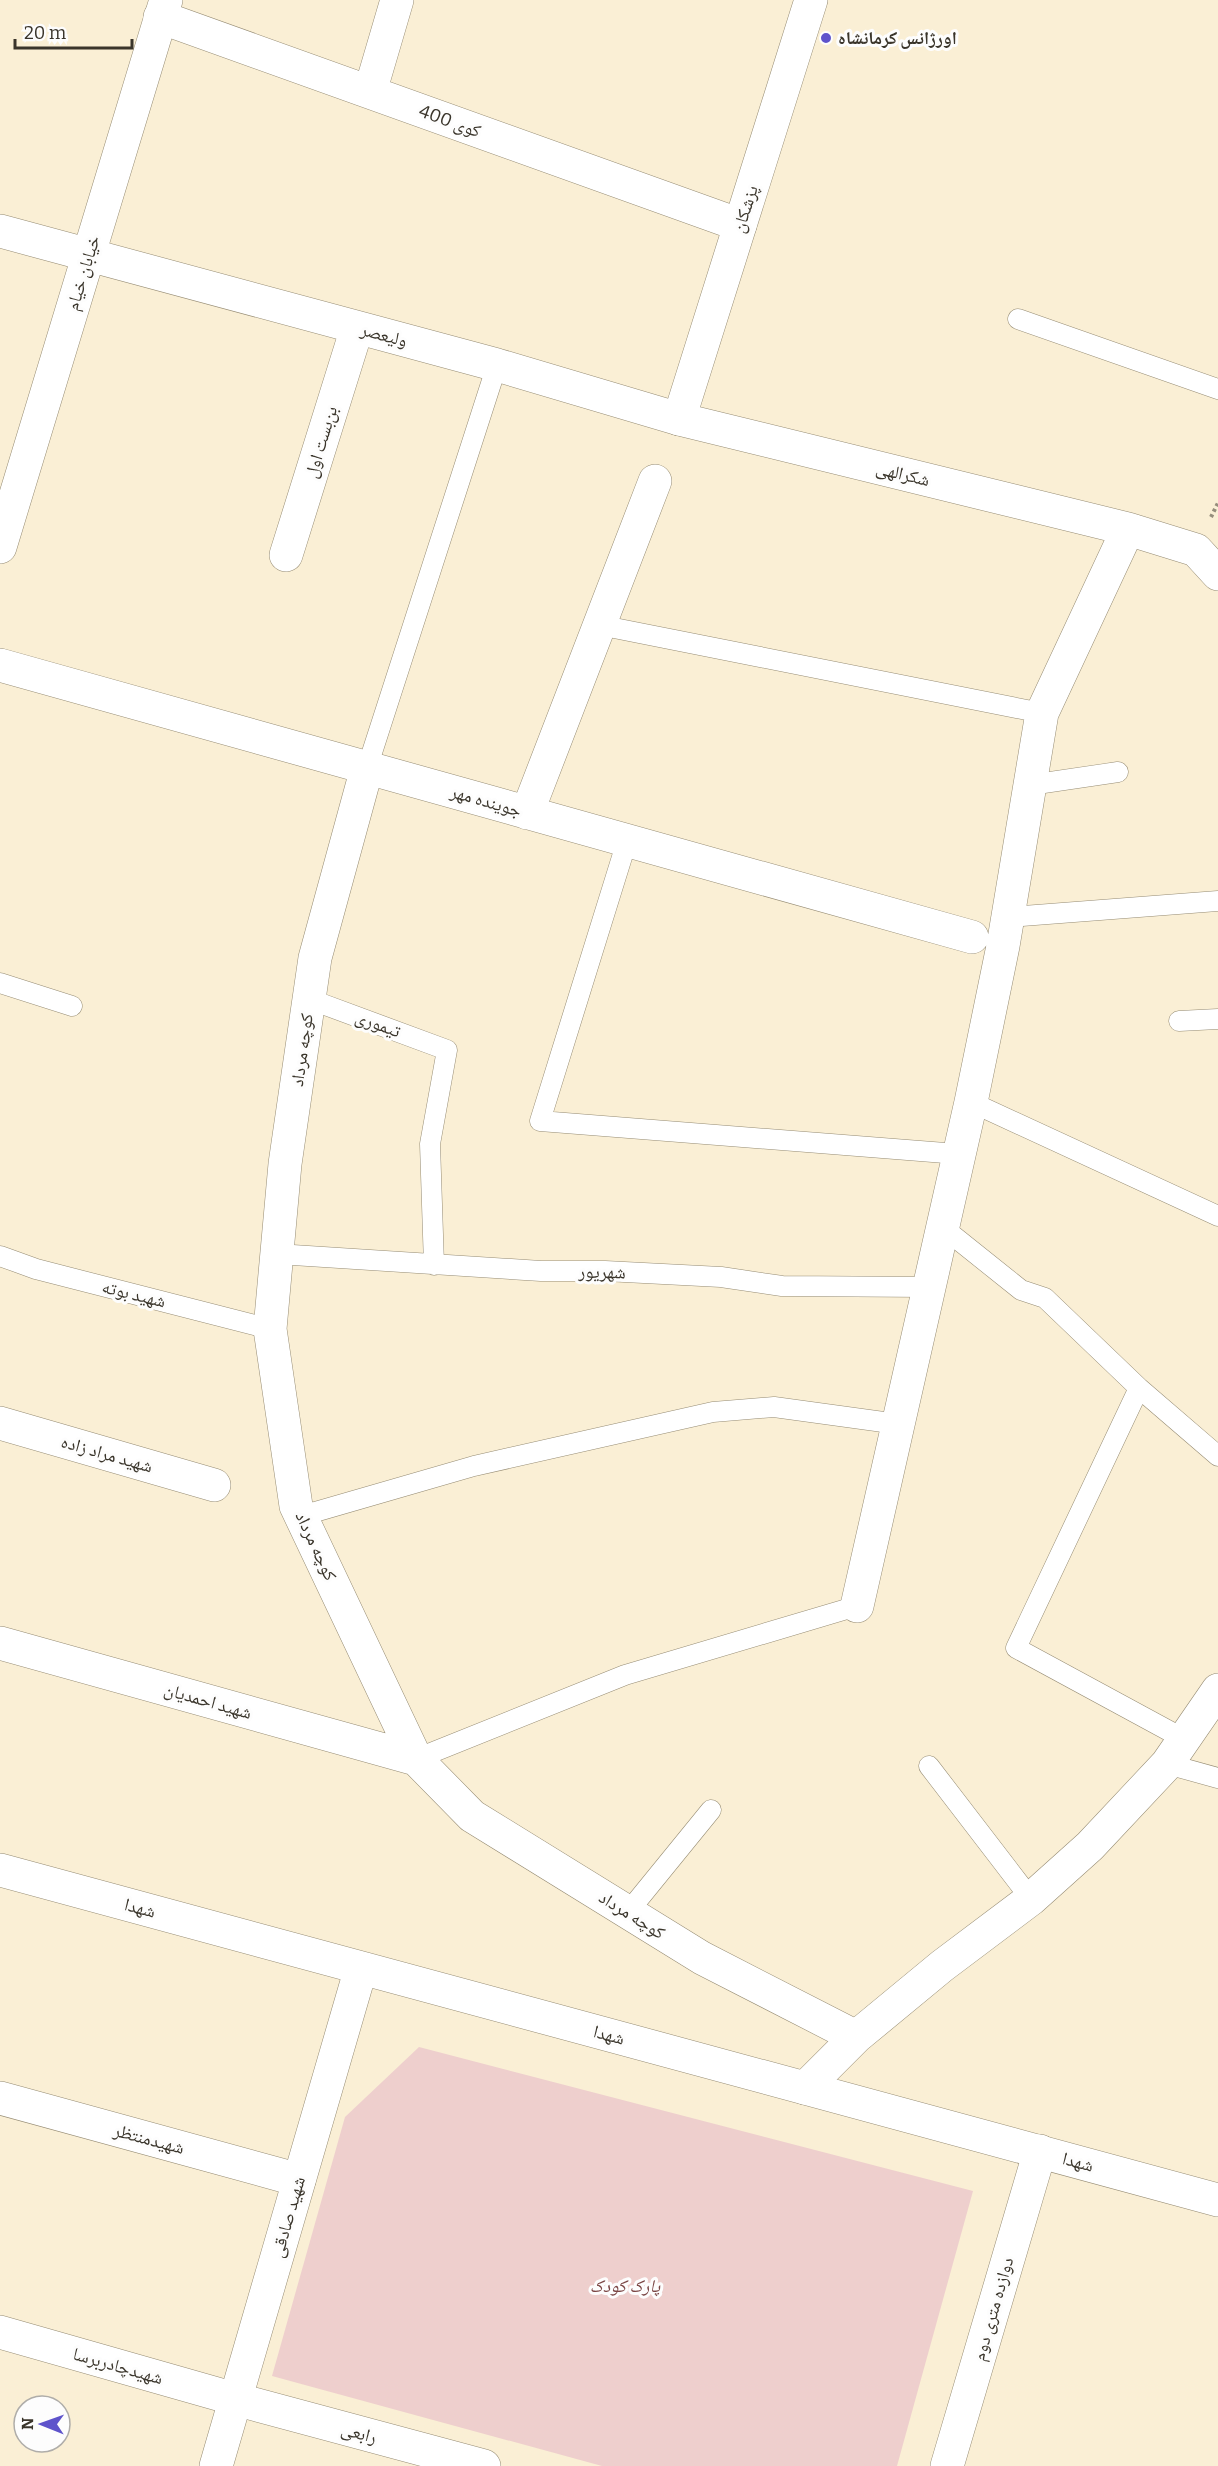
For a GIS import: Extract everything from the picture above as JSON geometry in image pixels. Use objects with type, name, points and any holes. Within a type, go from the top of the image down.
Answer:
[{"type":"street","points":[[370,92],[397,0]]},
{"type":"street","name":"پزشکان","points":[[679,419],[812,0]]},
{"type":"street","name":"کوی 400","points":[[163,8],[370,92],[741,225]]},
{"type":"street","name":"خیابان خیام","points":[[0,547],[163,8]]},
{"type":"street","name":"ولیعصر","points":[[0,231],[497,366],[679,419]]},
{"type":"street","name":"بن‌بست اول","points":[[286,555],[357,328]]},
{"type":"street","name":"شکرالهی","points":[[679,419],[1128,529],[1196,550],[1218,574]]},
{"type":"street","points":[[527,813],[655,481]]},
{"type":"street","points":[[857,1606],[941,1226],[971,1102],[1008,917],[1042,713],[1128,529]]},
{"type":"street","name":"جوینده مهر","points":[[0,665],[972,937]]},
{"type":"street","name":"کوچه مرداد","points":[[367,768],[315,958],[285,1164],[270,1329],[296,1506],[416,1759],[472,1816],[702,1958],[856,2037]]},
{"type":"street","name":"شهید مراد زاده","points":[[0,1423],[214,1485]]},
{"type":"street","name":"شهید احمدیان","points":[[0,1642],[416,1759]]},
{"type":"street","points":[[805,2088],[856,2037],[942,1966],[1031,1899],[1090,1846],[1175,1752],[1218,1690]]},
{"type":"street","name":"شهدا","points":[[0,1870],[1218,2200]]},
{"type":"street","name":"شهید صادقی","points":[[216,2466],[361,1968]]},
{"type":"street","name":"شهیدمنتظر","points":[[0,2098],[299,2180]]},
{"type":"street","name":"دوازده متری دوم","points":[[947,2466],[1040,2151]]},
{"type":"street","name":"شهیدچادربرسا","points":[[0,2332],[235,2399]]},
{"type":"street","name":"رابعی","points":[[235,2399],[484,2466]]},
{"type":"lane","points":[[1018,319],[1218,389]]},
{"type":"lane","points":[[367,768],[497,366]]},
{"type":"lane","points":[[599,625],[1042,713]]},
{"type":"lane","points":[[1030,785],[1118,772]]},
{"type":"lane","points":[[627,841],[540,1121],[958,1154]]},
{"type":"lane","points":[[1008,917],[1218,901]]},
{"type":"lane","points":[[0,983],[72,1006]]},
{"type":"lane","name":"تیموری","points":[[309,999],[447,1050],[430,1144],[434,1264]]},
{"type":"lane","points":[[1179,1021],[1218,1019]]},
{"type":"lane","points":[[971,1102],[1218,1216]]},
{"type":"lane","points":[[941,1226],[1021,1290],[1045,1298],[1139,1388],[1218,1456]]},
{"type":"lane","name":"شهریور","points":[[277,1254],[541,1271],[605,1271],[721,1277],[782,1286],[928,1287]]},
{"type":"lane","name":"شهید بوته","points":[[0,1256],[36,1269],[270,1329]]},
{"type":"lane","points":[[1139,1388],[1016,1648],[1218,1778]]},
{"type":"lane","points":[[301,1516],[474,1466],[713,1412],[774,1407],[898,1424]]},
{"type":"lane","points":[[416,1759],[625,1675],[857,1606]]},
{"type":"lane","points":[[929,1766],[1031,1899]]},
{"type":"lane","points":[[628,1912],[711,1810]]},
{"type":"green space","name":"پارک کودک","points":[[419,2047],[973,2191],[897,2466],[602,2466],[272,2376],[345,2117]]},
{"type":"place","name":"اورژانس کرمانشاه","points":[[826,38]]}]
